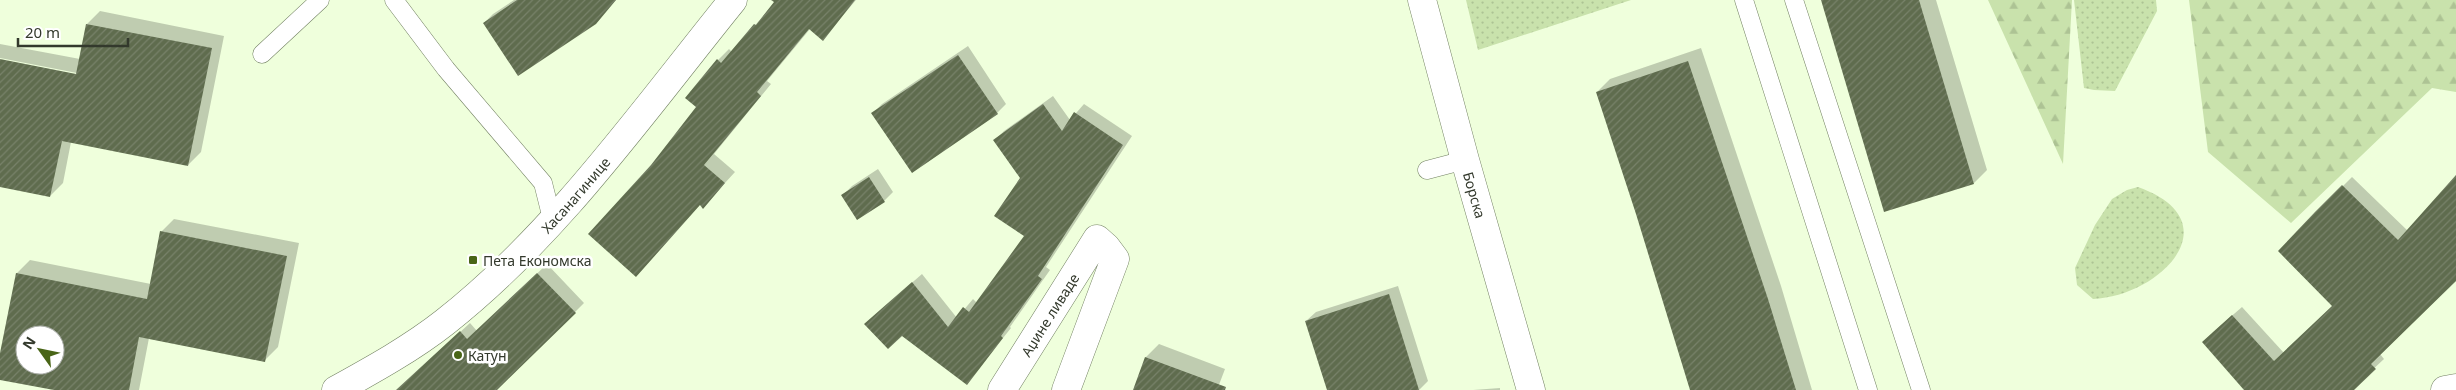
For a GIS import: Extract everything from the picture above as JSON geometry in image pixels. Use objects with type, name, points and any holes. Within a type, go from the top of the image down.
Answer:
[{"type":"street","name":"Хасанагинице","points":[[336,390],[374,369],[446,321],[505,270],[553,223],[733,0]]},
{"type":"street","name":"Борска","points":[[1422,0],[1465,160],[1531,390]]},
{"type":"street","name":"Аџине ливаде","points":[[1002,390],[1097,239],[1106,246],[1115,259],[1066,390]]},
{"type":"street","points":[[2445,390],[2456,388]]},
{"type":"lane","points":[[262,54],[320,0]]},
{"type":"lane","points":[[394,0],[446,69],[543,183],[553,223]]},
{"type":"lane","points":[[1744,0],[1868,390]]},
{"type":"lane","points":[[1794,0],[1922,390]]},
{"type":"lane","points":[[1427,170],[1465,160]]},
{"type":"green space","points":[[1466,0],[1631,0],[1478,50]]},
{"type":"green space","points":[[1988,0],[2072,0],[2063,164]]},
{"type":"green space","points":[[2074,0],[2156,0],[2157,11],[2115,91],[2084,88]]},
{"type":"green space","points":[[2189,0],[2456,0],[2456,92],[2432,88],[2291,223],[2208,152]]},
{"type":"green space","points":[[2138,187],[2166,201],[2181,218],[2183,237],[2177,255],[2162,271],[2142,285],[2118,295],[2093,299],[2077,285],[2075,268],[2095,225],[2112,199],[2127,190]]},
{"type":"building","points":[[517,0],[616,0],[596,24],[518,76],[483,23]]},
{"type":"building","points":[[771,0],[855,0],[823,41],[809,29],[757,92],[761,96],[704,165],[725,183],[703,209],[700,205],[636,277],[588,234],[651,165],[696,107],[685,98],[717,59],[721,63],[754,24],[756,25],[774,2]]},
{"type":"building","points":[[1821,0],[1919,0],[1974,184],[1884,212]]},
{"type":"building","points":[[86,24],[212,48],[188,166],[62,141],[50,197],[0,187],[0,59],[76,74]]},
{"type":"building","points":[[958,55],[998,114],[912,173],[871,113]]},
{"type":"building","points":[[1688,61],[1768,299],[1796,390],[1690,390],[1596,92]]},
{"type":"building","points":[[1043,104],[1062,131],[1074,112],[1123,145],[1038,276],[1042,279],[1001,336],[1003,338],[967,385],[902,336],[888,349],[864,324],[912,282],[948,327],[963,307],[969,312],[1024,236],[994,216],[1020,178],[993,140]]},
{"type":"building","points":[[2456,175],[2456,281],[2371,364],[2376,369],[2354,390],[2244,390],[2202,342],[2232,315],[2274,361],[2332,306],[2278,251],[2315,212],[2342,185],[2398,240]]},
{"type":"building","points":[[869,177],[885,202],[857,220],[841,195]]},
{"type":"building","points":[[160,231],[287,256],[265,362],[139,337],[129,390],[54,390],[0,380],[0,353],[16,273],[147,299]]},
{"type":"building","points":[[537,273],[576,313],[497,390],[396,390],[460,331],[467,339]]},
{"type":"building","points":[[1389,294],[1419,390],[1327,390],[1305,321]]},
{"type":"building","points":[[1145,357],[1226,387],[1225,390],[1133,390]]},
{"type":"place","name":"Пета Економска","points":[[473,260]]},
{"type":"place","name":"Катун","points":[[458,355]]}]
